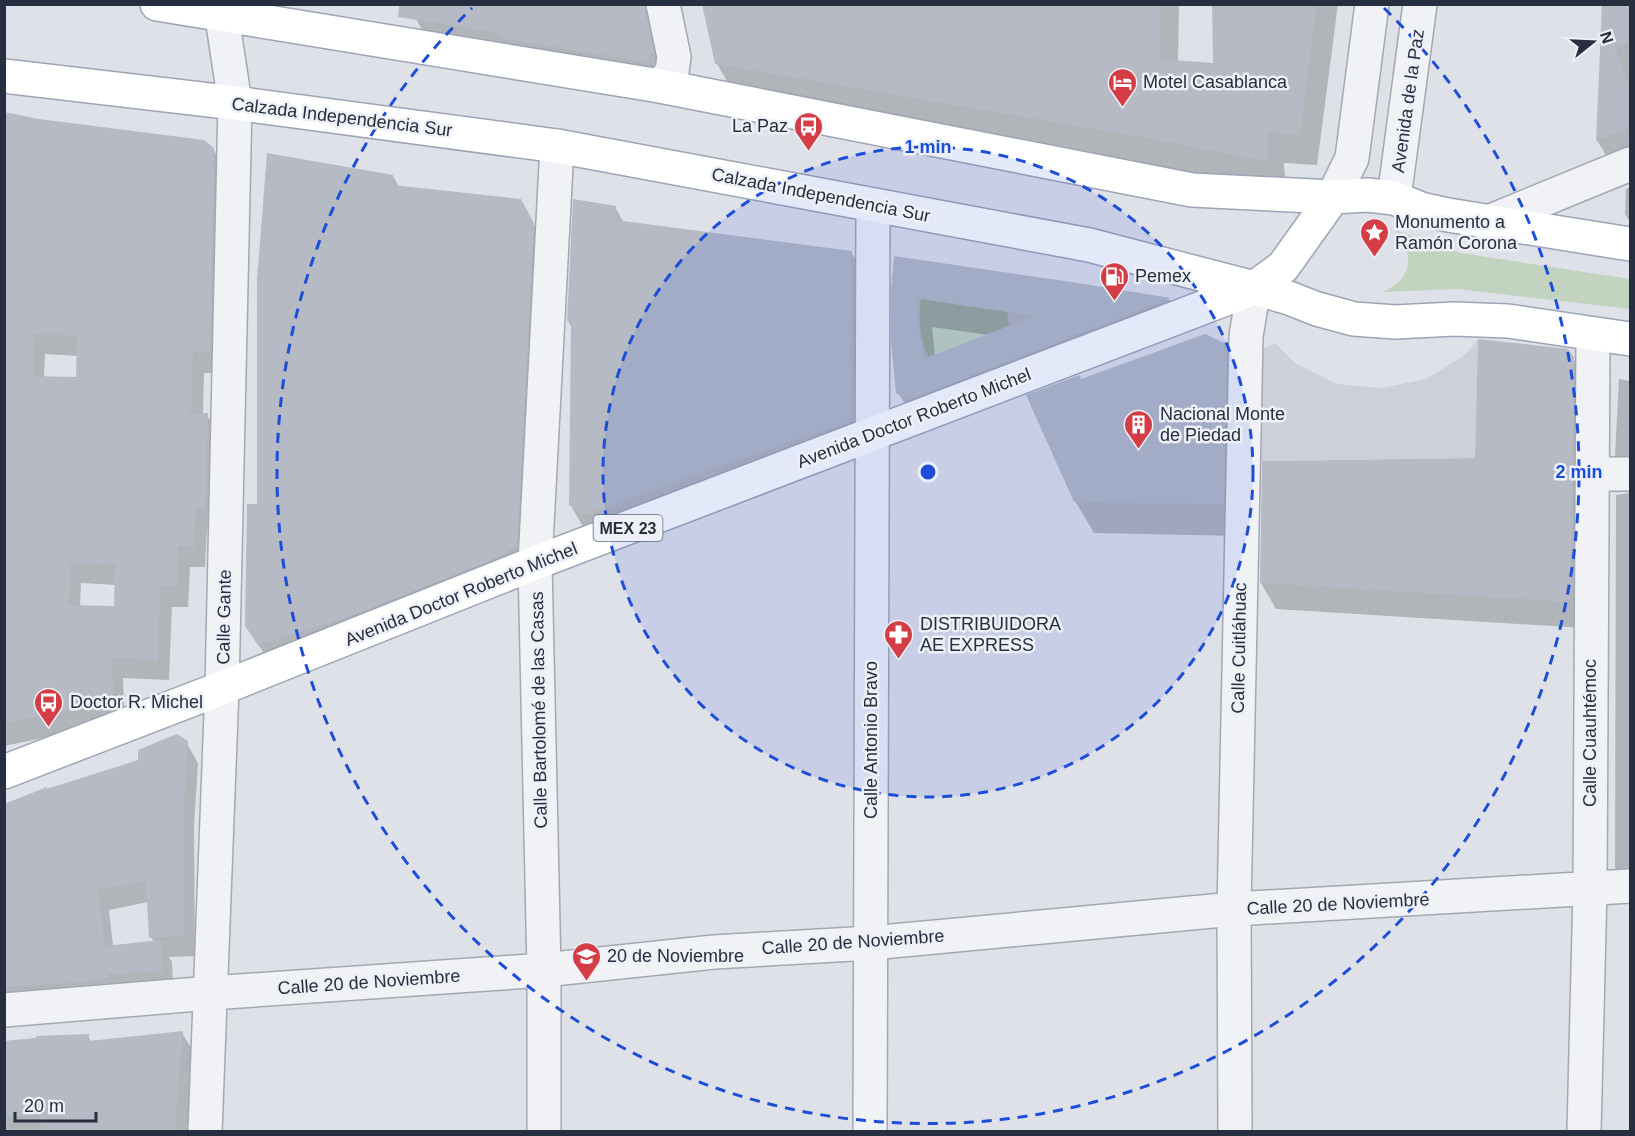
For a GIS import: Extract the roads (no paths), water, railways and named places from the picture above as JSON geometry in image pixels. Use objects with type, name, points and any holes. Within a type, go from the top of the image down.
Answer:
[{"type":"main road","points":[[157,4],[220,10],[660,86],[1192,190],[1334,197],[1368,195],[1394,198],[1421,209],[1486,223],[1630,244]]},
{"type":"main road","name":"Calzada Independencia Sur","points":[[4,76],[235,103],[557,146],[1089,245],[1254,288],[1354,319],[1395,322],[1455,319],[1508,321],[1630,339]]},
{"type":"main road","points":[[1254,288],[1283,267],[1334,197]]},
{"type":"main road","name":"Avenida Doctor Roberto Michel","points":[[4,772],[536,563],[1254,288]]},
{"type":"street","points":[[660,86],[672,72],[674,57],[663,4]]},
{"type":"street","points":[[1334,197],[1352,158],[1372,4]]},
{"type":"street","name":"Avenida de la Paz","points":[[1394,198],[1420,4]]},
{"type":"street","name":"Calle Gante","points":[[205,1131],[222,688],[235,103],[220,10]]},
{"type":"street","name":"Calle Bartolomé de las Casas","points":[[544,1131],[544,970],[536,563],[557,146]]},
{"type":"street","points":[[1486,223],[1630,164]]},
{"type":"street","name":"Calle Antonio Bravo","points":[[870,1131],[873,205]]},
{"type":"street","name":"Calle Cuitláhuac","points":[[1235,1131],[1233,909],[1246,336],[1254,288]]},
{"type":"street","name":"Calle Cuauhtémoc","points":[[1584,1131],[1590,890],[1593,335]]},
{"type":"street","points":[[1592,474],[1630,474]]},
{"type":"street","name":"Calle 20 de Noviembre","points":[[4,1010],[544,970],[714,952],[871,943],[1233,909],[1630,886]]},
{"type":"place","name":"Motel Casablanca","points":[[1122,108]]},
{"type":"place","name":"La Paz","points":[[809,152]]},
{"type":"place","name":"Monumento a Ramón Corona","points":[[1374,258]]},
{"type":"place","name":"Pemex","points":[[1114,302]]},
{"type":"place","name":"Nacional Monte de Piedad","points":[[1139,450]]},
{"type":"place","name":"DISTRIBUIDORA AE EXPRESS","points":[[899,660]]},
{"type":"place","name":"Doctor R. Michel","points":[[49,728]]},
{"type":"place","name":"20 de Noviembre","points":[[586,982]]}]
